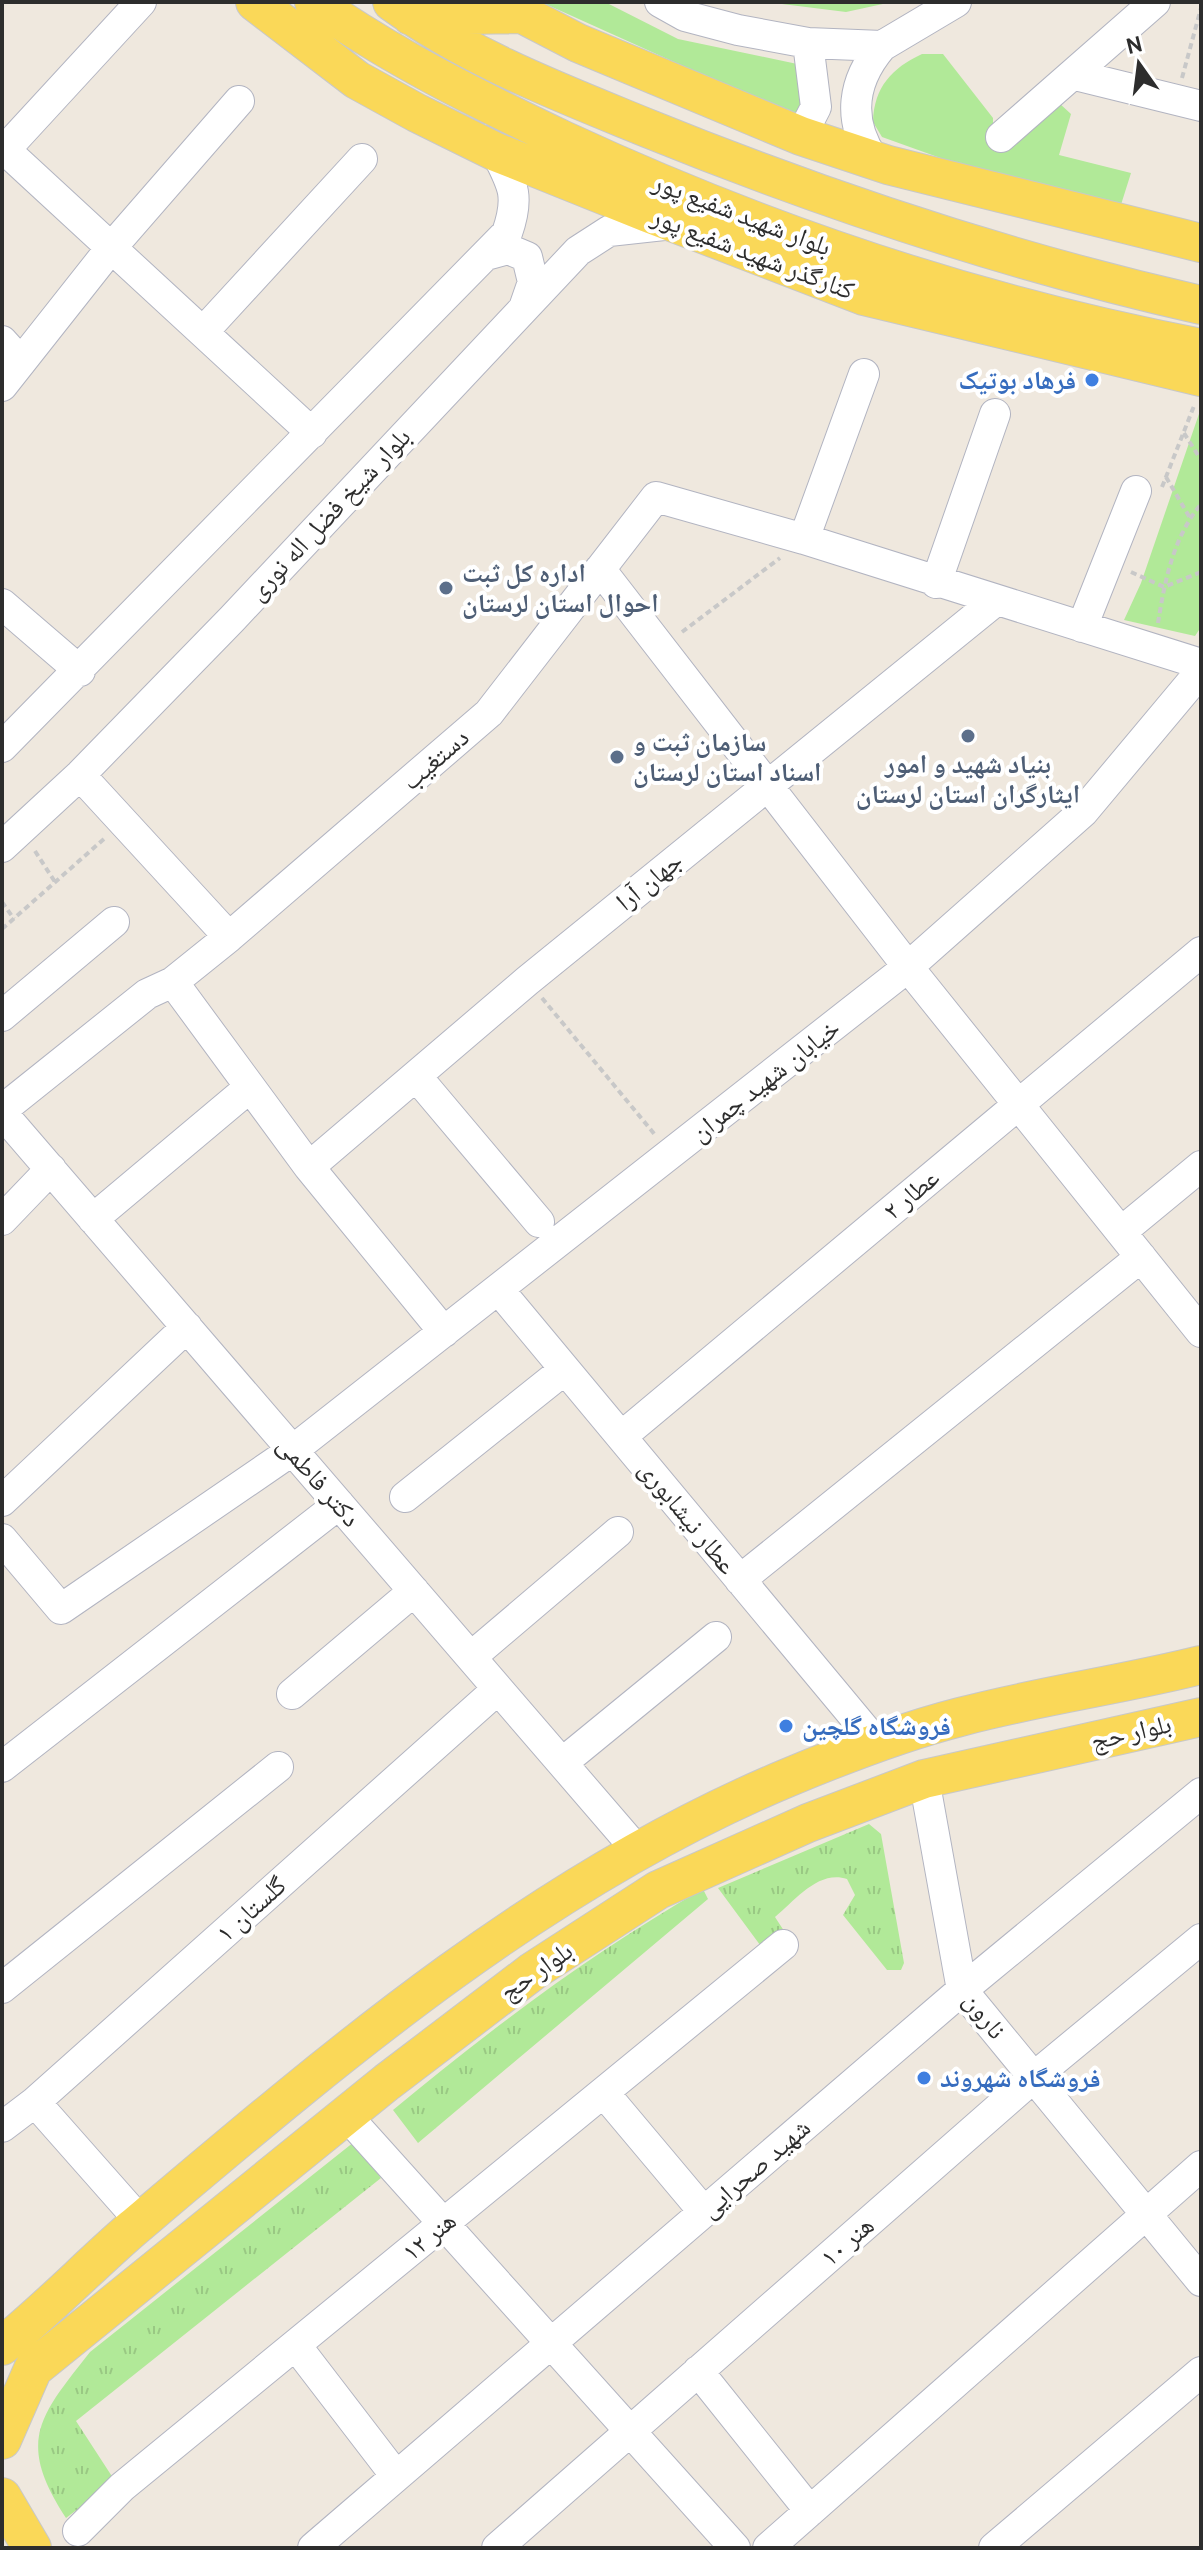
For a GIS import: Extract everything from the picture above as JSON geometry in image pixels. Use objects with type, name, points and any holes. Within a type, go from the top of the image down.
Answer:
[{"type":"main road","name":"کنارگذر شهید شفیع پور","points":[[255,2],[357,80],[417,113],[496,152],[677,224],[864,296],[1201,377]]},
{"type":"main road","points":[[323,8],[417,113]]},
{"type":"main road","name":"بلوار شهید شفیع پور","points":[[323,8],[415,66],[527,123],[700,200],[884,266],[1098,328],[1201,348]]},
{"type":"main road","points":[[401,9],[509,8],[578,43],[801,136],[1006,196],[1201,243]]},
{"type":"main road","name":"بلوار شهید شفیع پور","points":[[401,9],[442,36],[542,85],[807,190],[940,236],[1102,283],[1201,305]]},
{"type":"main road","points":[[807,190],[1006,196]]},
{"type":"main road","name":"بلوار حج","points":[[13,2337],[141,2222],[378,2027],[536,1911],[636,1849],[787,1778],[957,1717],[1201,1665]]},
{"type":"main road","name":"بلوار حج","points":[[2,2440],[33,2369],[346,2115],[533,1971],[658,1890],[808,1823],[924,1779],[1201,1717]]},
{"type":"main road","points":[[13,2337],[31,2357],[47,2358]]},
{"type":"main road","points":[[2,2497],[32,2548]]},
{"type":"street","points":[[141,2],[3,150],[312,433]]},
{"type":"street","points":[[660,2],[685,16],[808,43],[882,46]]},
{"type":"street","points":[[873,159],[858,128],[855,105],[857,82],[882,46],[956,2]]},
{"type":"street","points":[[1001,137],[1155,2]]},
{"type":"street","points":[[801,136],[816,107],[808,43]]},
{"type":"street","points":[[1075,75],[1189,103]]},
{"type":"street","points":[[2,386],[12,352],[111,248],[239,101]]},
{"type":"street","points":[[2,747],[507,233],[516,208],[513,185],[496,152]]},
{"type":"street","points":[[203,332],[362,159]]},
{"type":"street","name":"بلوار شیخ فضل اله نوری","points":[[12,838],[80,775],[578,251],[609,231],[677,224]]},
{"type":"street","points":[[486,255],[508,249],[527,257],[533,282],[524,308]]},
{"type":"street","points":[[864,374],[804,539],[994,602],[1201,664]]},
{"type":"street","points":[[936,583],[995,414]]},
{"type":"street","points":[[1082,627],[1136,491]]},
{"type":"street","name":"دستغیب","points":[[2,1112],[147,994],[173,982],[229,937],[489,713],[656,497],[804,539]]},
{"type":"street","points":[[600,569],[908,967],[1201,1332]]},
{"type":"street","name":"جهان آرا","points":[[309,1167],[527,981],[767,783],[994,602]]},
{"type":"street","points":[[2,604],[80,671]]},
{"type":"street","name":"خیابان شهید چمران","points":[[2,1539],[61,1609],[293,1450],[908,967],[1083,812],[1201,671]]},
{"type":"street","points":[[80,775],[229,937]]},
{"type":"street","points":[[2,1016],[114,922]]},
{"type":"street","name":"عطار ۲","points":[[622,1436],[1201,952]]},
{"type":"street","points":[[173,982],[309,1167],[444,1332]]},
{"type":"street","points":[[416,1076],[539,1222]]},
{"type":"street","points":[[93,1219],[249,1088]]},
{"type":"street","name":"دکتر فاطمی","points":[[2,1112],[636,1849]]},
{"type":"street","points":[[1121,1232],[1201,1166]]},
{"type":"street","points":[[2,1220],[51,1169]]},
{"type":"street","points":[[740,1580],[1141,1257]]},
{"type":"street","name":"عطار نیشابوری","points":[[499,1290],[877,1744]]},
{"type":"street","points":[[2,1501],[187,1327]]},
{"type":"street","points":[[405,1497],[564,1370]]},
{"type":"street","points":[[2,1767],[339,1504]]},
{"type":"street","points":[[471,1657],[618,1532]]},
{"type":"street","points":[[292,1694],[414,1591]]},
{"type":"street","points":[[562,1763],[716,1637]]},
{"type":"street","name":"گلستان ۱","points":[[2,2127],[35,2102],[498,1689]]},
{"type":"street","points":[[2,1988],[278,1767]]},
{"type":"street","name":"نارون","points":[[924,1779],[962,1990],[1201,2281]]},
{"type":"street","name":"شهید صحرایی","points":[[313,2548],[962,1990],[1201,1793]]},
{"type":"street","name":"هنر ۱۰","points":[[497,2548],[1034,2077],[1201,1939]]},
{"type":"street","name":"هنر ۱۲","points":[[78,2531],[122,2487],[297,2347],[783,1945]]},
{"type":"street","points":[[604,2093],[704,2212]]},
{"type":"street","points":[[35,2102],[141,2222]]},
{"type":"street","points":[[346,2115],[549,2345],[735,2548]]},
{"type":"street","points":[[768,2548],[1201,2166]]},
{"type":"street","points":[[297,2347],[396,2476]]},
{"type":"street","points":[[698,2371],[810,2511]]},
{"type":"street","points":[[994,2548],[1201,2372]]},
{"type":"path","points":[[1189,103],[1201,8]]},
{"type":"path","points":[[1184,433],[1201,460]]},
{"type":"path","points":[[1166,477],[1190,518]]},
{"type":"path","points":[[1153,649],[1164,587],[1180,536],[1201,504]]},
{"type":"path","points":[[661,648],[804,539]]},
{"type":"path","points":[[1128,571],[1164,587],[1201,572]]},
{"type":"path","points":[[2,929],[123,822]]},
{"type":"path","points":[[12,838],[55,882]]},
{"type":"path","points":[[2,902],[14,919]]},
{"type":"path","points":[[527,981],[671,1153]]},
{"type":"green space","points":[[541,2],[605,2],[678,39],[802,65],[807,102],[794,116]]},
{"type":"green space","points":[[892,2],[846,12],[782,4]]},
{"type":"green space","points":[[922,54],[943,54],[993,118],[993,127],[1059,103],[1071,114],[1059,155],[1131,173],[1119,211],[985,174],[882,137],[873,122],[881,89],[894,72]]},
{"type":"green space","points":[[1201,408],[1201,627],[1195,636],[1124,620],[1141,583]]},
{"type":"green space","points":[[869,1824],[881,1834],[904,1963],[901,1970],[887,1970],[843,1915],[855,1895],[847,1879],[826,1879],[799,1895],[775,1917],[786,1934],[763,1949],[718,1888]]},
{"type":"green space","points":[[703,1889],[708,1899],[418,2143],[393,2110],[543,1993],[620,1940]]},
{"type":"green space","points":[[354,2142],[381,2178],[76,2421],[115,2481],[66,2518],[41,2469],[38,2449],[40,2430],[47,2413],[72,2375],[90,2352]]},
{"type":"place","name":"فرهاد بوتیک","points":[[1092,380]]},
{"type":"place","name":"اداره کل ثبت احوال استان لرستان","points":[[446,588]]},
{"type":"place","name":"بنیاد شهید و امور ایثارگران استان لرستان","points":[[968,736]]},
{"type":"place","name":"سازمان ثبت و اسناد استان لرستان","points":[[617,757]]},
{"type":"place","name":"فروشگاه گلچین","points":[[786,1726]]},
{"type":"place","name":"فروشگاه شهروند","points":[[924,2078]]}]
